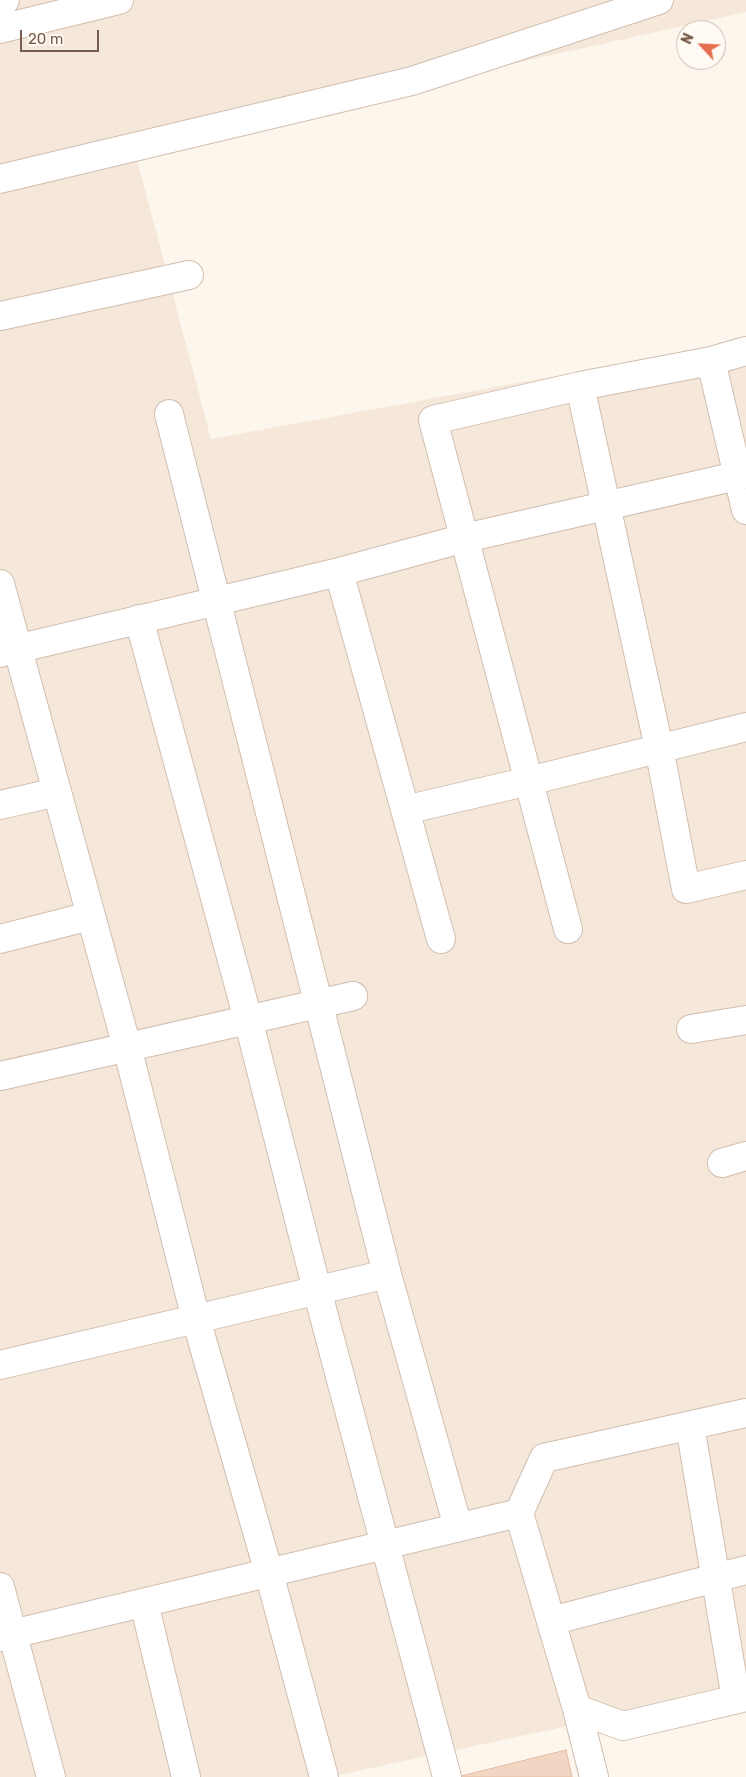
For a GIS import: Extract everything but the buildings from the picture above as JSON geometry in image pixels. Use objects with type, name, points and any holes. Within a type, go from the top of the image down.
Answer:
[{"type":"street","points":[[0,7],[5,0]]},
{"type":"street","points":[[0,29],[120,0]]},
{"type":"street","points":[[0,179],[412,81],[659,0]]},
{"type":"street","points":[[0,316],[189,275]]},
{"type":"street","points":[[568,929],[433,420],[580,386],[711,361],[746,351]]},
{"type":"street","points":[[711,361],[742,475],[746,510]]},
{"type":"street","points":[[580,386],[660,748],[686,889],[746,875]]},
{"type":"street","points":[[169,414],[387,1274],[458,1527]]},
{"type":"street","points":[[9,650],[339,572],[465,538],[742,475]]},
{"type":"street","points":[[339,572],[441,939]]},
{"type":"street","points":[[0,584],[9,650],[56,792],[127,1047],[196,1319],[269,1573],[324,1777]]},
{"type":"street","points":[[139,619],[248,1019],[317,1290],[447,1777]]},
{"type":"street","points":[[405,810],[746,727]]},
{"type":"street","points":[[0,804],[56,792]]},
{"type":"street","points":[[0,939],[90,916]]},
{"type":"street","points":[[0,1076],[353,996]]},
{"type":"street","points":[[691,1029],[746,1020]]},
{"type":"street","points":[[0,1365],[387,1274]]},
{"type":"street","points":[[594,1777],[578,1709],[519,1513],[544,1458],[746,1413]]},
{"type":"street","points":[[578,1709],[623,1726],[741,1698],[716,1579],[690,1426]]},
{"type":"street","points":[[6,1636],[519,1513]]},
{"type":"street","points":[[551,1621],[746,1570]]},
{"type":"street","points":[[0,1587],[6,1636],[51,1777]]},
{"type":"street","points":[[144,1603],[186,1777]]},
{"type":"shaded area","points":[[0,0],[746,0],[746,12],[710,20],[676,20],[676,28],[134,148],[211,439],[746,341],[746,1688],[329,1777],[0,1777]]}]
